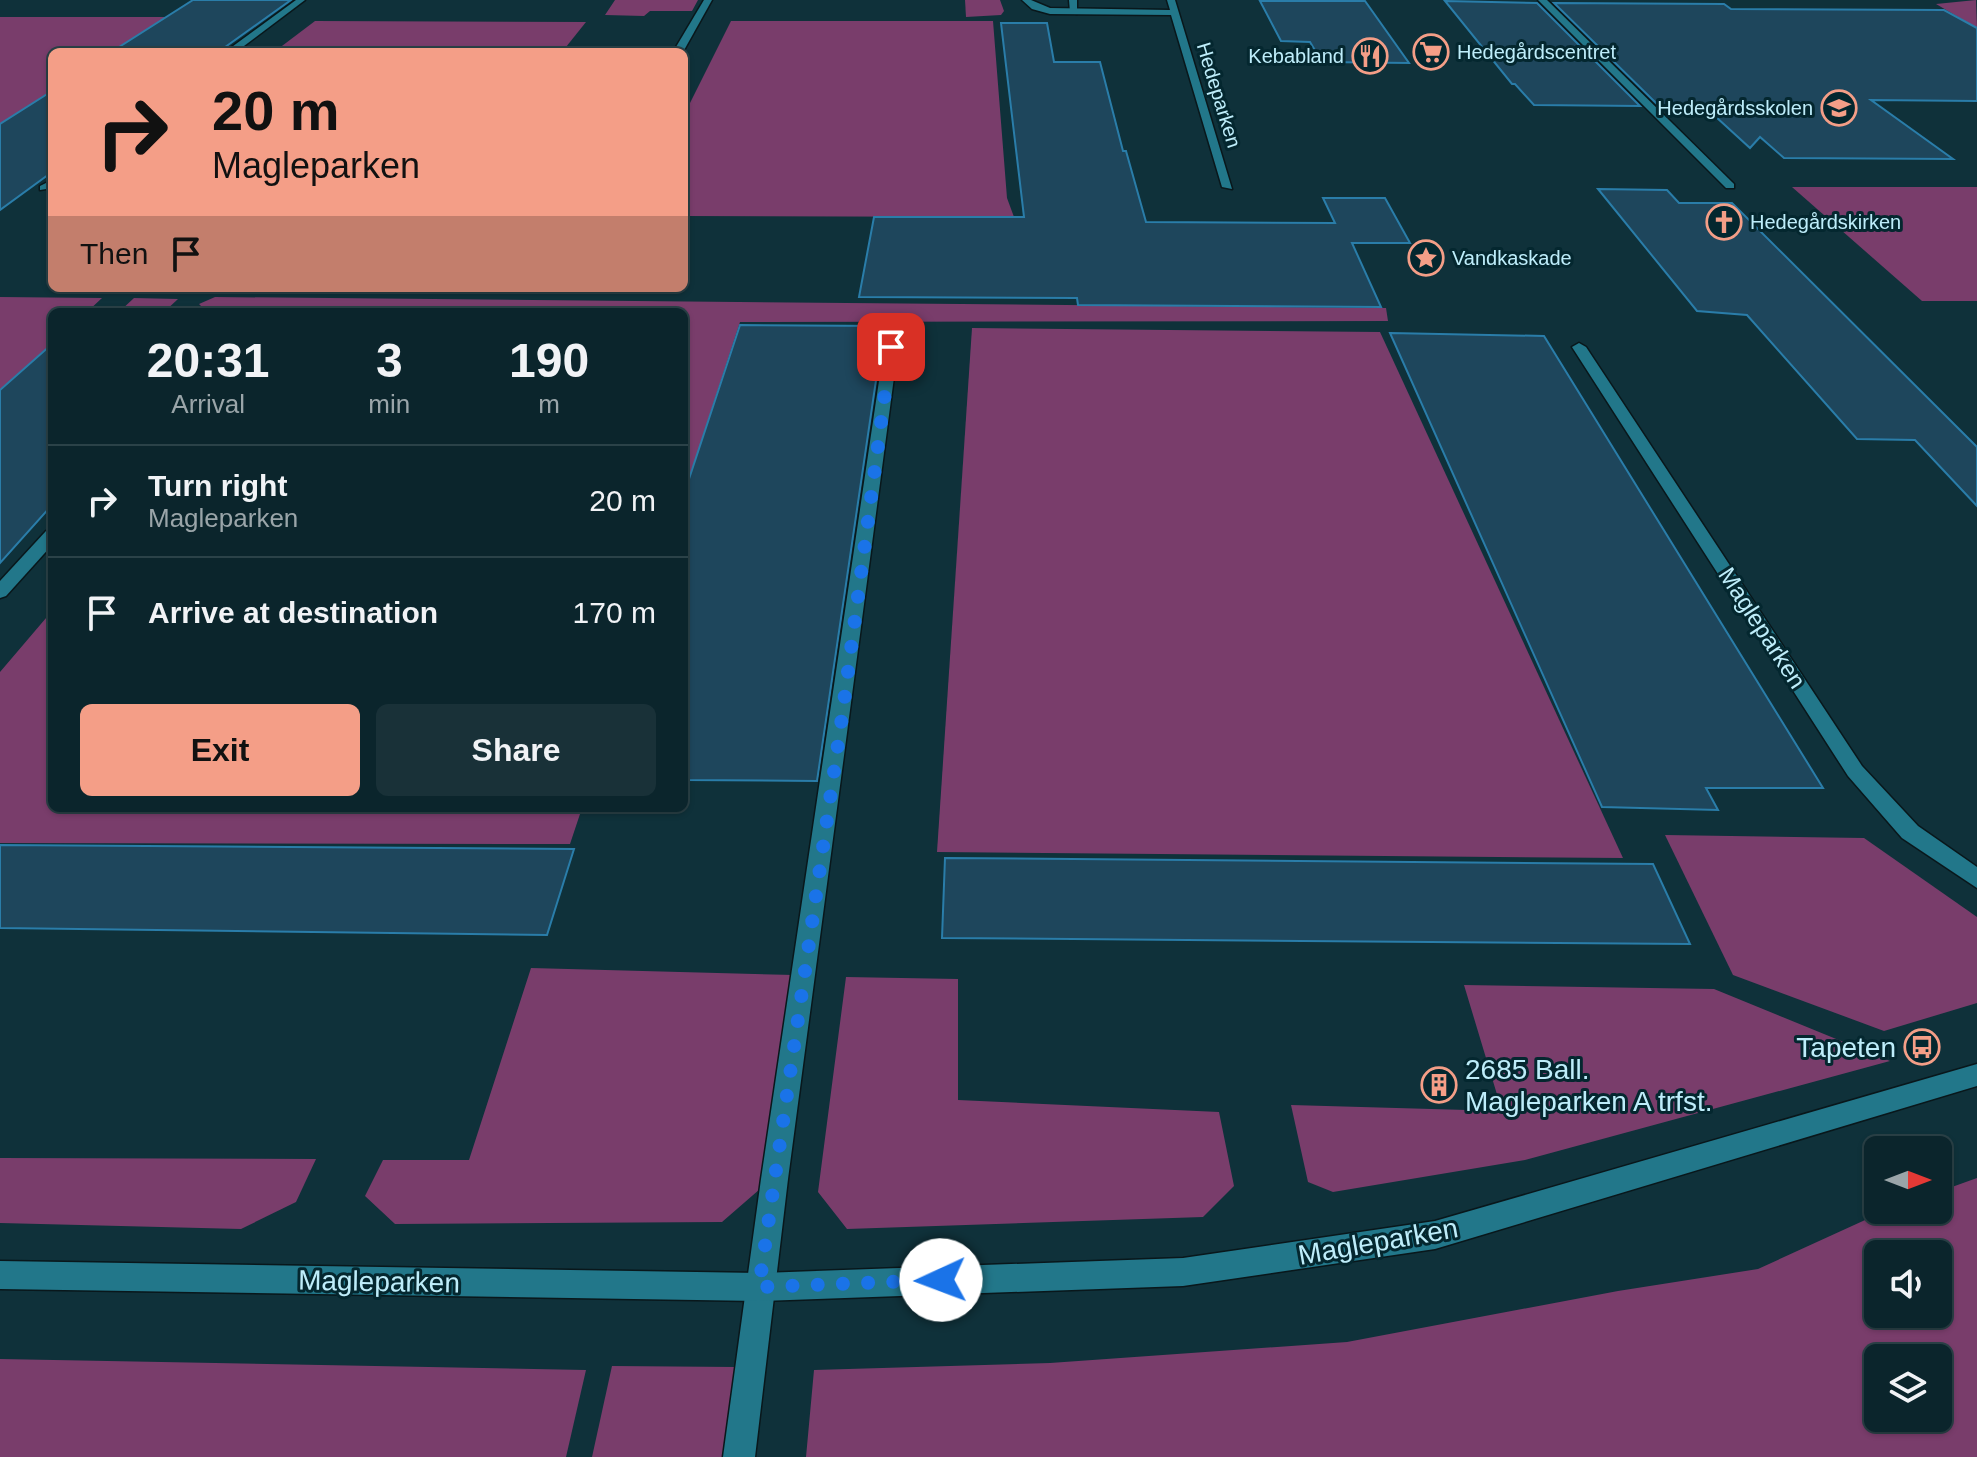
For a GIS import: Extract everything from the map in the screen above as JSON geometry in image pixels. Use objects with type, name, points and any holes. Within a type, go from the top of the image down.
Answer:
[{"type":"street","points":[[235,48],[301,0]]},
{"type":"street","points":[[680,48],[708,0]]},
{"type":"street","points":[[1026,0],[1035,7],[1050,11],[1176,13]]},
{"type":"street","points":[[1073,0],[1074,12]]},
{"type":"street","name":"Hedeparken","points":[[1171,0],[1228,187]]},
{"type":"street","points":[[1542,0],[1730,186]]},
{"type":"street","points":[[739,1457],[759,1287],[842,717],[891,347]]},
{"type":"street","name":"Magleparken","points":[[1579,347],[1855,771],[1910,832],[1977,879]]},
{"type":"street","points":[[0,592],[48,539]]},
{"type":"street","name":"Magleparken","points":[[0,1275],[759,1287],[1183,1272],[1435,1235],[1977,1075]]},
{"type":"shaded area","points":[[615,0],[698,0],[692,11],[650,11],[644,16],[605,15]]},
{"type":"shaded area","points":[[965,0],[1000,0],[1004,11],[1001,15],[966,17]]},
{"type":"shaded area","points":[[1976,0],[1977,28],[1936,4]]},
{"type":"shaded area","points":[[0,17],[166,17],[118,48],[48,48],[48,94],[0,124]]},
{"type":"shaded area","points":[[315,21],[586,22],[565,48],[279,48]]},
{"type":"shaded area","points":[[731,21],[993,21],[1007,198],[1014,217],[688,216],[688,107]]},
{"type":"shaded area","points":[[1792,187],[1977,187],[1977,301],[1922,301]]},
{"type":"shaded area","points":[[0,297],[102,298],[91,308],[48,308],[48,347],[0,391]]},
{"type":"shaded area","points":[[215,297],[1386,308],[1388,321],[740,322],[688,482],[688,308],[203,308],[199,304]]},
{"type":"shaded area","points":[[134,298],[178,299],[168,308],[123,308]]},
{"type":"shaded area","points":[[972,328],[1380,332],[1623,858],[937,852]]},
{"type":"shaded area","points":[[48,616],[48,812],[581,812],[570,844],[0,843],[0,672]]},
{"type":"shaded area","points":[[1665,835],[1864,838],[1977,917],[1977,1003],[1884,1031],[1733,975]]},
{"type":"shaded area","points":[[531,968],[794,975],[760,1189],[722,1222],[395,1224],[365,1196],[383,1160],[469,1160]]},
{"type":"shaded area","points":[[846,977],[958,979],[958,1100],[1219,1112],[1234,1186],[1203,1217],[847,1229],[818,1192]]},
{"type":"shaded area","points":[[1464,985],[1714,989],[1890,1061],[1525,1160],[1333,1192],[1308,1182],[1291,1105],[1502,1111]]},
{"type":"shaded area","points":[[0,1158],[316,1159],[296,1202],[241,1229],[0,1223]]},
{"type":"shaded area","points":[[1977,1178],[1977,1457],[806,1457],[814,1370],[1050,1363],[1347,1342],[1618,1291],[1758,1269],[1864,1221],[1864,1224],[1952,1224],[1952,1187]]},
{"type":"shaded area","points":[[0,1359],[586,1370],[566,1457],[0,1457]]},
{"type":"shaded area","points":[[612,1366],[736,1367],[725,1457],[592,1457]]},
{"type":"building","points":[[193,0],[291,0],[224,48],[118,48]]},
{"type":"building","points":[[1260,1],[1365,1],[1409,63],[1322,62],[1310,42],[1281,41]]},
{"type":"building","points":[[1445,1],[1537,3],[1640,106],[1534,105],[1512,84]]},
{"type":"building","name":"Hedegårdsskolen","points":[[1554,3],[1724,4],[1731,9],[1944,10],[1977,28],[1977,101],[1871,100],[1953,159],[1784,158],[1760,137],[1750,148],[1704,106],[1659,106]]},
{"type":"building","points":[[1001,23],[1047,23],[1054,62],[1100,62],[1123,151],[1126,151],[1146,222],[1335,223],[1323,198],[1385,198],[1410,243],[1352,243],[1381,307],[1078,305],[1077,298],[859,297],[874,217],[1024,217]]},
{"type":"building","points":[[48,94],[48,175],[0,210],[0,124]]},
{"type":"building","points":[[1598,189],[1667,190],[1679,203],[1732,203],[1977,447],[1977,506],[1915,440],[1857,439],[1747,315],[1697,311]]},
{"type":"building","points":[[740,325],[884,326],[817,781],[688,780],[688,482]]},
{"type":"building","points":[[1390,333],[1544,336],[1823,788],[1706,788],[1718,810],[1602,807]]},
{"type":"building","points":[[48,348],[48,509],[0,563],[0,390]]},
{"type":"building","points":[[0,845],[574,849],[547,935],[0,928]]},
{"type":"building","points":[[945,858],[1653,864],[1690,944],[942,938]]},
{"type":"place","name":"Hedegårdscentret","points":[[1431,52]]},
{"type":"place","name":"Kebabland","points":[[1370,56]]},
{"type":"place","name":"Hedegårdsskolen","points":[[1839,108]]},
{"type":"place","name":"Hedegårdskirken","points":[[1724,222]]},
{"type":"place","name":"Vandkaskade","points":[[1426,258]]},
{"type":"place","name":"Tapeten","points":[[1922,1047]]},
{"type":"place","name":"2685 Ball. Magleparken A trfst.","points":[[1439,1085]]},
{"type":"route","points":[[891,347],[842,717],[759,1287],[941,1280]]}]
